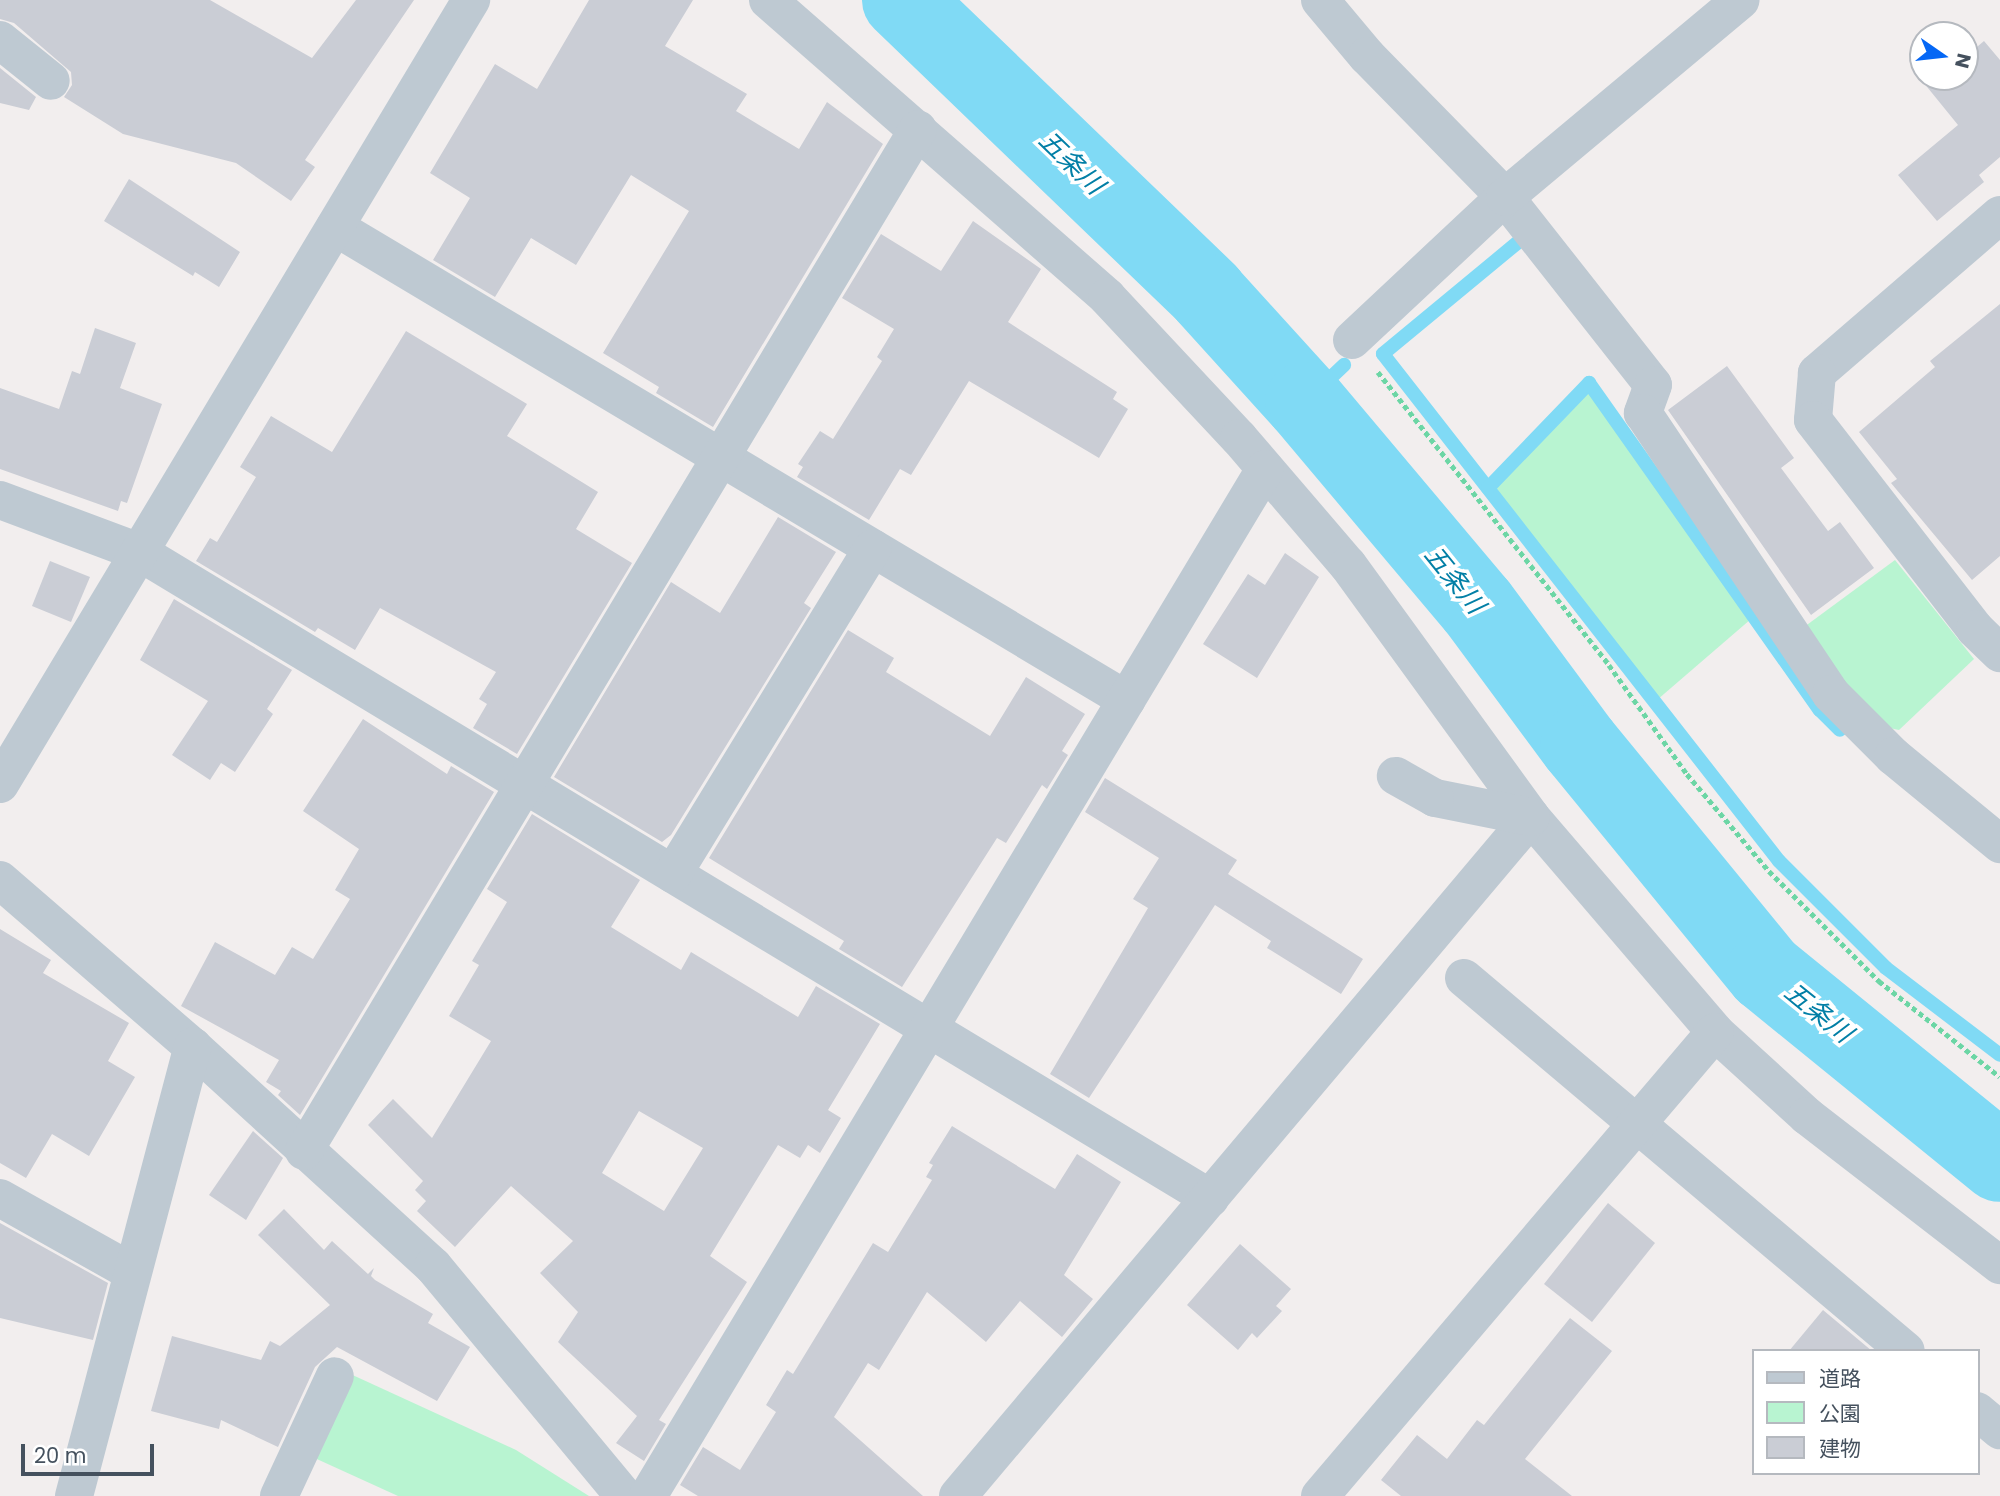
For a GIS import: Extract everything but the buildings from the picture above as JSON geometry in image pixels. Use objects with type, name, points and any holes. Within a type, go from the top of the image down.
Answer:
[{"type":"street","points":[[0,784],[471,0]]},
{"type":"street","points":[[768,0],[1107,297],[1265,469],[1348,565],[1531,817],[1715,1032],[1807,1116],[2000,1265]]},
{"type":"street","points":[[1320,0],[1367,57],[1505,197],[1653,385],[1643,413],[1831,694],[1893,756],[2000,844]]},
{"type":"street","points":[[1352,340],[1505,197],[1741,0]]},
{"type":"street","points":[[0,40],[51,81]]},
{"type":"street","points":[[304,1151],[918,129]]},
{"type":"street","points":[[1992,629],[1813,419],[1818,373],[2000,215]]},
{"type":"street","points":[[335,227],[1127,700]]},
{"type":"street","points":[[648,1496],[1265,469]]},
{"type":"street","points":[[0,500],[139,552],[1210,1198]]},
{"type":"street","points":[[673,874],[873,548]]},
{"type":"street","points":[[1396,776],[1435,799],[1531,817]]},
{"type":"street","points":[[958,1496],[1531,817]]},
{"type":"street","points":[[0,880],[193,1047],[433,1266],[624,1496]]},
{"type":"street","points":[[1464,978],[1904,1349]]},
{"type":"street","points":[[1320,1496],[1715,1032]]},
{"type":"street","points":[[74,1496],[193,1047]]},
{"type":"street","points":[[0,1198],[132,1272]]},
{"type":"street","points":[[279,1496],[335,1376]]},
{"type":"street","points":[[1979,1413],[2000,1430]]},
{"type":"path","points":[[1352,340],[1609,665],[1687,774],[1769,871],[1878,981],[2000,1077]]},
{"type":"green space","points":[[1589,389],[1751,619],[1657,700],[1494,489]]},
{"type":"green space","points":[[1895,560],[1974,659],[1899,730],[1880,726],[1800,630]]},
{"type":"green space","points":[[346,1372],[516,1450],[589,1496],[398,1496],[308,1455]]},
{"type":"waterway","name":"五条川","points":[[902,0],[1207,294],[1305,402],[1477,606],[1580,745],[1766,972],[2000,1162]]},
{"type":"waterway","points":[[1517,243],[1383,354],[1779,861],[1886,968],[2000,1055]]},
{"type":"waterway","points":[[1305,402],[1344,365]]},
{"type":"waterway","points":[[1488,488],[1589,383],[1820,710],[1840,730]]}]
